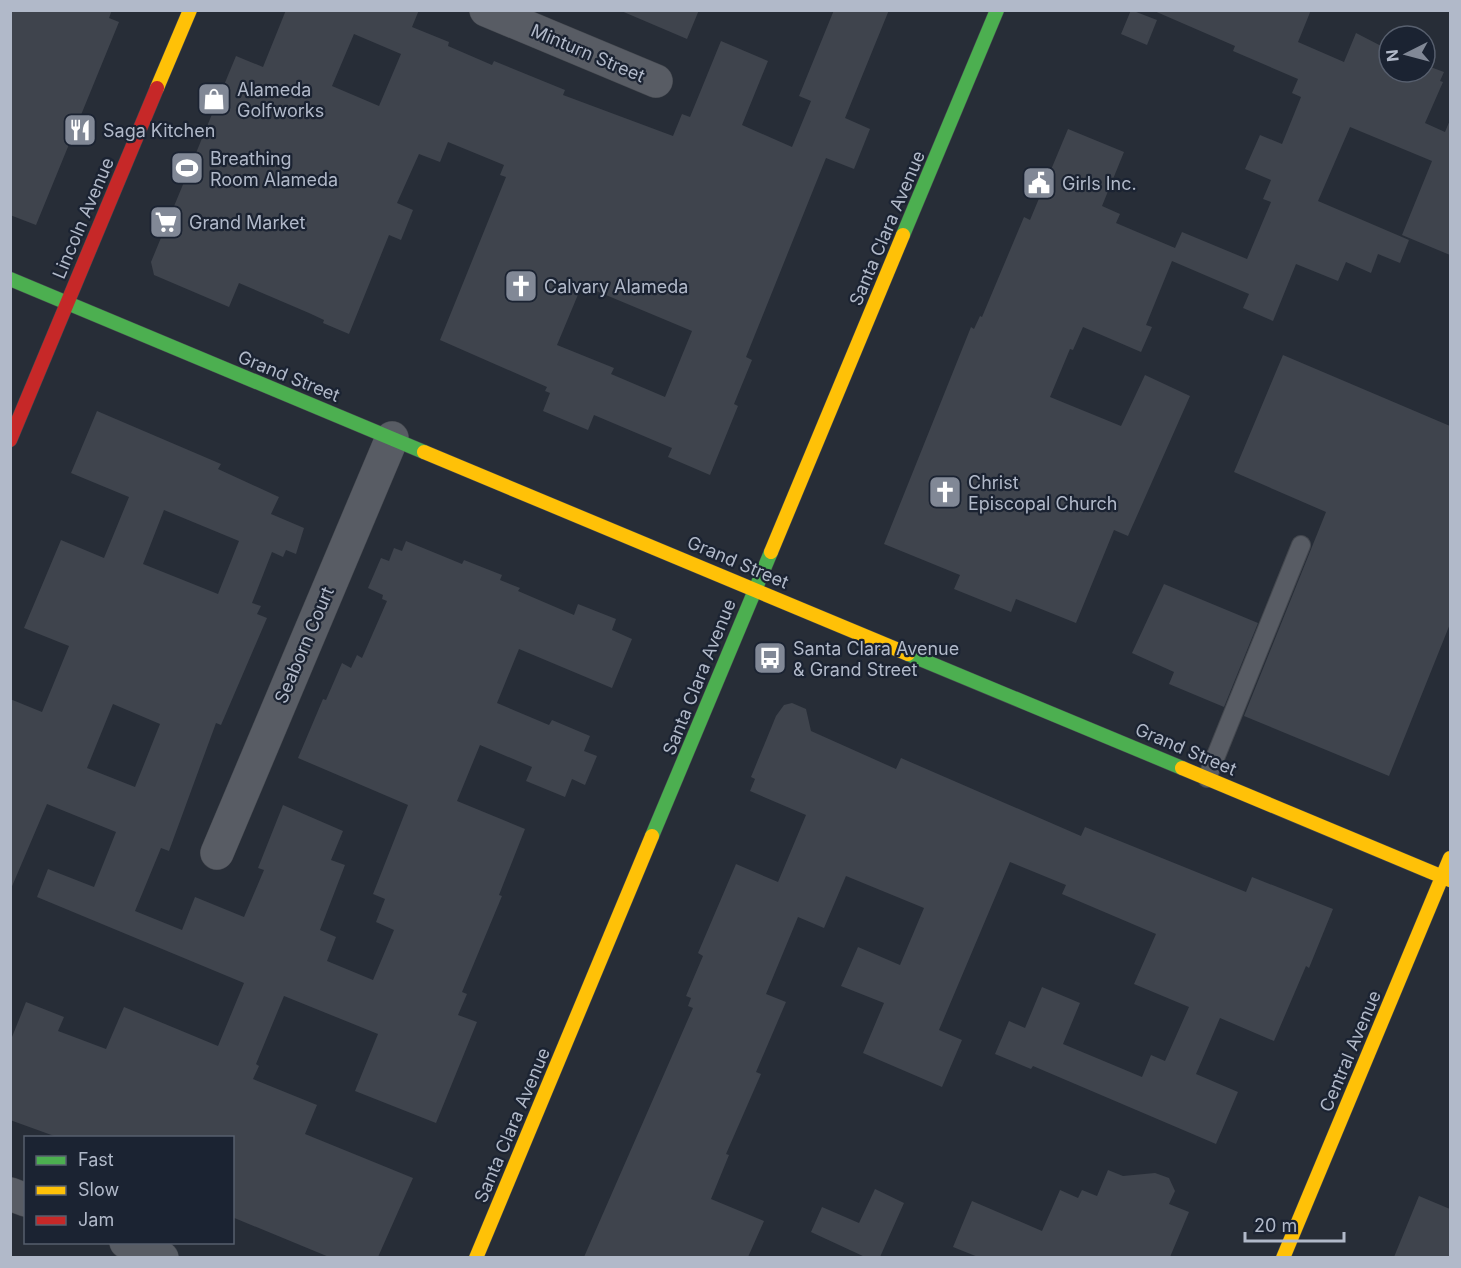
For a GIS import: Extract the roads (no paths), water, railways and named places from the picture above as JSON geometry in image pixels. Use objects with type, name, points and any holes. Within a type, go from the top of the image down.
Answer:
[{"type":"street","name":"Lincoln Avenue","points":[[10,440],[190,10]]},
{"type":"street","name":"Minturn Street","points":[[486,10],[656,81]]},
{"type":"street","name":"Santa Clara Avenue","points":[[476,1257],[998,10]]},
{"type":"street","name":"Grand Street","points":[[10,279],[1447,878]]},
{"type":"street","name":"Seaborn Court","points":[[217,853],[392,438]]},
{"type":"street","name":"Central Avenue","points":[[1283,1257],[1447,878],[1450,858]]},
{"type":"street","points":[[131,1244],[162,1257]]},
{"type":"lane","points":[[1207,778],[1301,545]]},
{"type":"place","name":"Alameda Golfworks","points":[[214,99]]},
{"type":"place","name":"Saga Kitchen","points":[[80,130]]},
{"type":"place","name":"Breathing Room Alameda","points":[[187,168]]},
{"type":"place","name":"Girls Inc.","points":[[1039,183]]},
{"type":"place","name":"Grand Market","points":[[166,222]]},
{"type":"place","name":"Calvary Alameda","points":[[521,286]]},
{"type":"place","name":"Christ Episcopal Church","points":[[945,492]]},
{"type":"place","name":"Santa Clara Avenue & Grand Street","points":[[770,658]]}]
